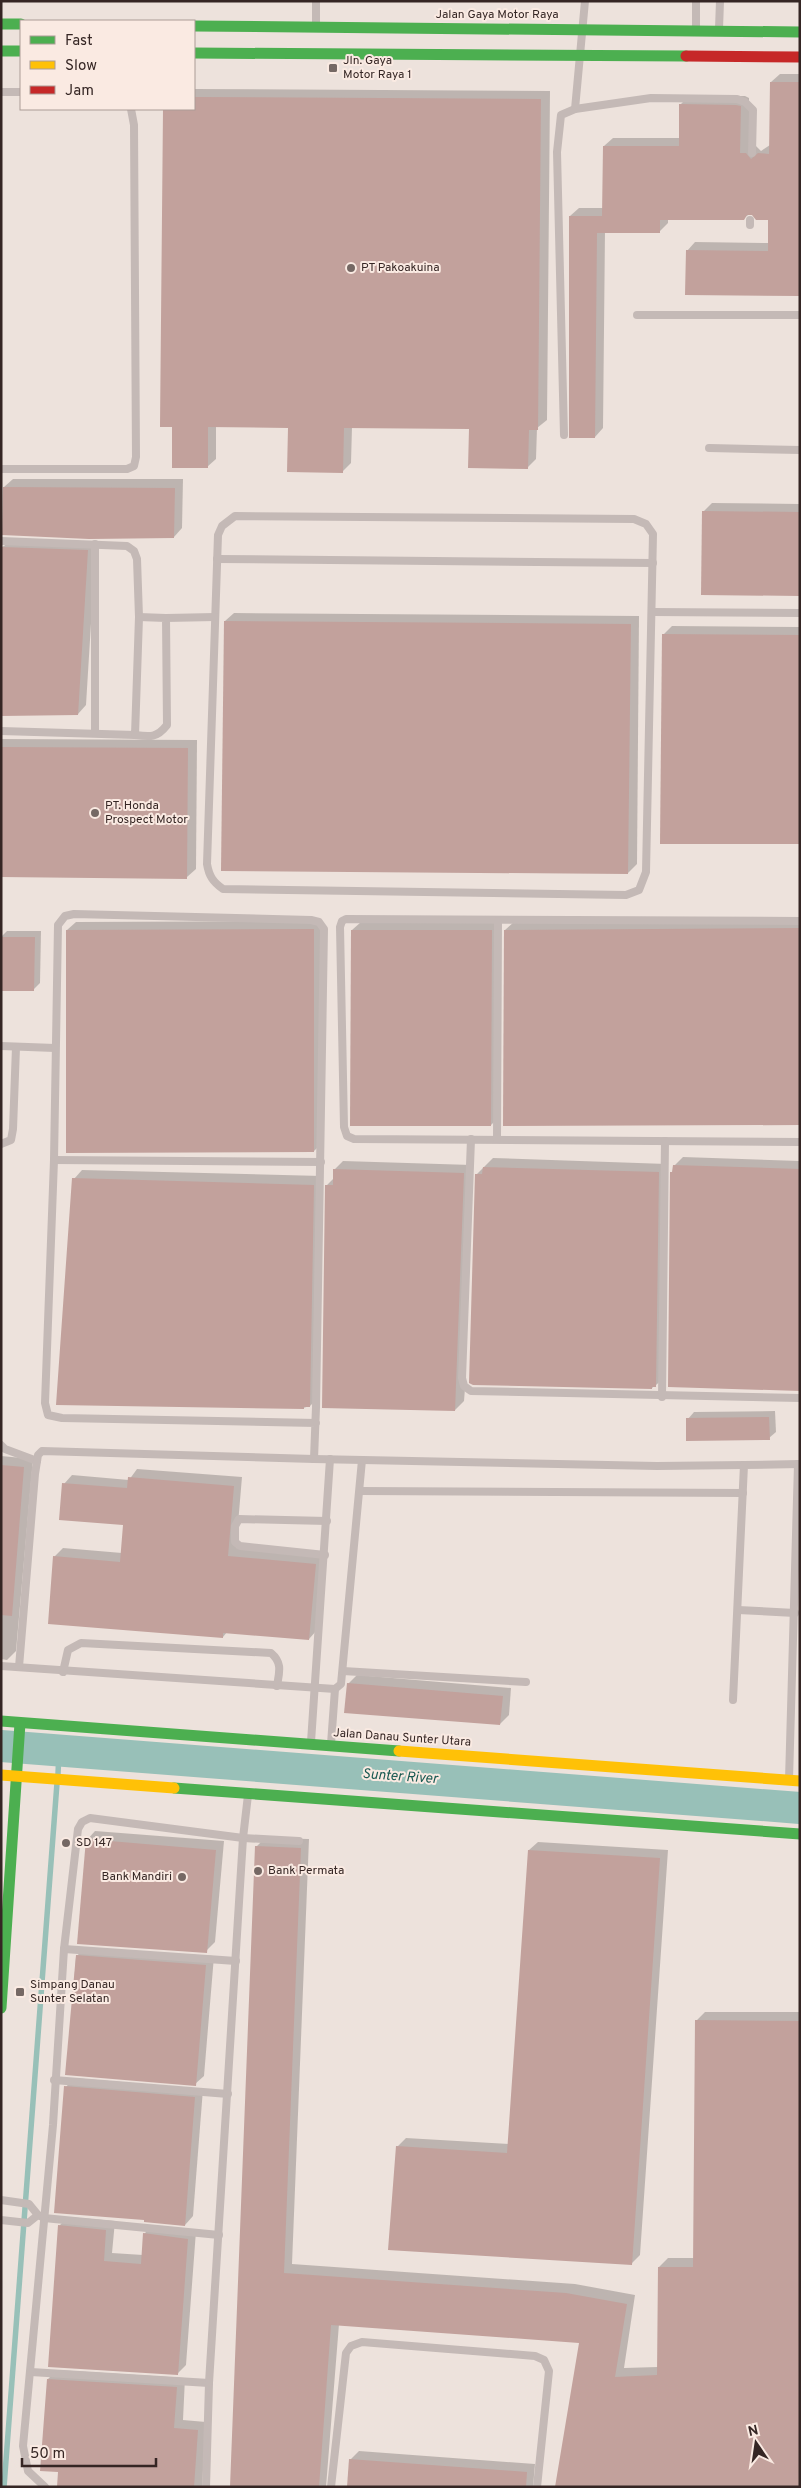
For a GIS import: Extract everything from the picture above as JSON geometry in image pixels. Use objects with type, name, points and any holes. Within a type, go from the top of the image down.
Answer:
[{"type":"main road","points":[[1,24],[20,24]]},
{"type":"main road","name":"Jalan Gaya Motor Raya","points":[[195,26],[316,27],[342,41],[579,56],[800,57]]},
{"type":"main road","name":"Jalan Gaya Motor Raya","points":[[195,53],[342,41],[582,29],[800,32]]},
{"type":"main road","points":[[1,51],[20,51]]},
{"type":"main road","name":"Jalan Danau Sunter Utara","points":[[1,1722],[794,1781]]},
{"type":"main road","points":[[1,2008],[20,1723]]},
{"type":"main road","points":[[1,1775],[800,1834]]},
{"type":"lane","points":[[316,1],[316,27]]},
{"type":"lane","points":[[575,109],[585,1]]},
{"type":"lane","points":[[696,1],[696,32]]},
{"type":"lane","points":[[719,31],[720,1]]},
{"type":"lane","points":[[1,92],[20,92]]},
{"type":"lane","points":[[564,435],[557,152],[561,116],[575,109],[651,98],[737,99],[745,102],[753,110],[752,153]]},
{"type":"lane","points":[[1,469],[127,469],[134,466],[136,448],[134,125],[131,110]]},
{"type":"lane","points":[[637,315],[800,316]]},
{"type":"lane","points":[[709,448],[800,450]]},
{"type":"lane","points":[[235,516],[634,519],[646,524],[653,534],[653,612],[646,872],[639,890],[626,895],[222,890],[209,875],[207,864],[217,559],[218,534],[222,526],[235,516]]},
{"type":"lane","points":[[1,542],[127,546],[134,551],[137,559],[139,617],[135,735]]},
{"type":"lane","points":[[95,544],[95,733]]},
{"type":"lane","points":[[217,559],[652,563]]},
{"type":"lane","points":[[653,612],[800,613]]},
{"type":"lane","points":[[139,617],[215,617]]},
{"type":"lane","points":[[1,731],[95,733],[154,737],[161,734],[167,725],[166,618]]},
{"type":"lane","points":[[314,1459],[316,1423],[321,1162],[324,929],[320,922],[311,920],[74,914],[64,916],[58,924],[54,1160],[45,1403],[48,1415],[62,1418],[316,1423]]},
{"type":"lane","points":[[800,921],[346,919],[342,921],[340,927],[344,1127],[347,1136],[354,1139],[471,1138],[800,1142]]},
{"type":"lane","points":[[497,1139],[498,921]]},
{"type":"lane","points":[[1,1046],[55,1048]]},
{"type":"lane","points":[[1,1144],[10,1140],[13,1129],[16,1047]]},
{"type":"lane","points":[[471,1138],[462,1378],[464,1386],[471,1391],[662,1397],[800,1398]]},
{"type":"lane","points":[[662,1397],[665,1141]]},
{"type":"lane","points":[[54,1160],[321,1162]]},
{"type":"lane","points":[[1,1445],[5,1449],[37,1461]]},
{"type":"lane","points":[[18,1667],[37,1461],[38,1455],[47,1450],[314,1459],[657,1466],[799,1464],[795,1613],[796,1711],[794,1781]]},
{"type":"lane","points":[[310,1745],[316,1688],[330,1459]]},
{"type":"lane","points":[[1,1666],[63,1672],[335,1689],[341,1684],[343,1671],[362,1460]]},
{"type":"lane","points":[[733,1700],[744,1465]]},
{"type":"lane","points":[[360,1491],[743,1493]]},
{"type":"lane","points":[[325,1555],[240,1546],[235,1542],[235,1526],[239,1519],[327,1521]]},
{"type":"lane","points":[[738,1610],[795,1613]]},
{"type":"lane","points":[[63,1672],[68,1650],[81,1643],[271,1654],[278,1659],[280,1667],[277,1686]]},
{"type":"lane","points":[[343,1671],[526,1682]]},
{"type":"lane","points":[[331,1746],[335,1689]]},
{"type":"lane","points":[[206,2487],[209,2383],[243,1838],[248,1793]]},
{"type":"lane","points":[[45,2487],[28,2471],[24,2460],[23,2446],[31,2372],[41,2216],[64,1949],[78,1828],[82,1822],[90,1818],[243,1838],[299,1841]]},
{"type":"lane","points":[[64,1949],[236,1961]]},
{"type":"lane","points":[[54,2080],[228,2094]]},
{"type":"lane","points":[[3,2200],[29,2204],[41,2216]]},
{"type":"lane","points":[[2,2220],[28,2223],[41,2216],[219,2235]]},
{"type":"lane","points":[[331,2487],[346,2353],[351,2346],[362,2342],[534,2356],[544,2360],[549,2370],[537,2487]]},
{"type":"lane","points":[[31,2372],[209,2383]]},
{"type":"building","points":[[770,82],[800,82],[800,296],[685,295],[686,250],[768,251],[768,220],[756,220],[752,215],[747,215],[744,220],[660,220],[660,233],[597,233],[595,438],[569,438],[569,216],[602,216],[603,146],[679,146],[679,104],[736,105],[741,106],[740,153],[746,153],[751,159],[758,153],[769,154]]},
{"type":"building","name":"PT Pakoakuina","points":[[195,97],[541,99],[538,430],[529,430],[528,469],[468,468],[469,429],[344,428],[343,473],[287,472],[288,428],[208,427],[208,468],[172,468],[172,427],[160,427],[163,110],[195,110]]},
{"type":"building","points":[[3,487],[175,488],[174,538],[89,539],[2,535]]},
{"type":"building","points":[[702,511],[800,512],[800,596],[701,595]]},
{"type":"building","points":[[2,547],[88,550],[78,715],[1,716]]},
{"type":"building","points":[[224,621],[631,624],[628,874],[221,871]]},
{"type":"building","points":[[662,634],[800,635],[800,844],[660,844]]},
{"type":"building","name":"PT. Honda Prospect Motor","points":[[1,747],[188,748],[187,879],[1,877]]},
{"type":"building","points":[[800,928],[800,1125],[503,1126],[504,930]]},
{"type":"building","points":[[314,929],[314,1152],[66,1153],[66,930]]},
{"type":"building","points":[[351,930],[492,930],[491,1126],[350,1126]]},
{"type":"building","points":[[1,937],[35,937],[34,991],[1,991]]},
{"type":"building","points":[[673,1165],[800,1169],[800,1391],[668,1387],[670,1172],[672,1172]]},
{"type":"building","points":[[483,1167],[659,1172],[656,1387],[652,1387],[652,1389],[473,1385],[469,1383],[475,1174],[482,1174]]},
{"type":"building","points":[[333,1169],[464,1173],[455,1411],[322,1408],[325,1185],[333,1185]]},
{"type":"building","points":[[72,1178],[314,1185],[310,1407],[304,1407],[304,1409],[56,1405]]},
{"type":"building","points":[[769,1417],[770,1440],[686,1441],[686,1418]]},
{"type":"building","points":[[1,1465],[24,1467],[12,1616],[1,1615]]},
{"type":"building","points":[[128,1477],[234,1486],[228,1556],[316,1564],[309,1640],[223,1633],[223,1638],[48,1624],[53,1556],[120,1562],[123,1525],[59,1520],[62,1483],[127,1488]]},
{"type":"building","points":[[347,1683],[503,1696],[500,1725],[344,1713]]},
{"type":"building","points":[[86,1839],[216,1850],[207,1953],[77,1944]]},
{"type":"building","points":[[255,1846],[301,1848],[284,2273],[566,2293],[627,2304],[615,2377],[657,2375],[658,2267],[693,2267],[695,2020],[800,2021],[800,2487],[555,2487],[579,2343],[331,2325],[319,2487],[230,2487]]},
{"type":"building","points":[[528,1850],[660,1858],[632,2265],[388,2250],[396,2146],[507,2153]]},
{"type":"building","points":[[76,1955],[206,1965],[196,2086],[65,2075]]},
{"type":"building","points":[[64,2086],[195,2097],[185,2226],[144,2222],[144,2220],[54,2213]]},
{"type":"building","points":[[58,2225],[106,2230],[104,2261],[141,2264],[143,2233],[188,2239],[178,2375],[48,2367]]},
{"type":"building","points":[[47,2379],[177,2387],[174,2428],[198,2430],[194,2487],[57,2487],[58,2472],[40,2471]]},
{"type":"building","points":[[349,2459],[527,2472],[526,2487],[347,2487]]},
{"type":"waterway","name":"Sunter River","points":[[1,1746],[800,1808]]},
{"type":"waterway","points":[[58,1774],[59,1751]]},
{"type":"waterway","points":[[4,2487],[57,1783]]},
{"type":"traffic: fast","points":[[1,24],[20,24]]},
{"type":"traffic: fast","points":[[195,26],[800,32]]},
{"type":"traffic: fast","points":[[1,51],[20,51]]},
{"type":"traffic: fast","points":[[195,53],[686,56]]},
{"type":"traffic: fast","points":[[1,1721],[399,1751]]},
{"type":"traffic: fast","points":[[1,2008],[20,1723]]},
{"type":"traffic: fast","points":[[174,1788],[800,1834]]},
{"type":"traffic: slow","points":[[399,1751],[800,1781]]},
{"type":"traffic: slow","points":[[1,1775],[174,1788]]},
{"type":"traffic: jam","points":[[686,56],[800,57]]},
{"type":"place","name":"Jln. Gaya Motor Raya 1","points":[[333,68]]},
{"type":"place","name":"PT Pakoakuina","points":[[351,268]]},
{"type":"place","name":"PT. Honda Prospect Motor","points":[[95,813]]},
{"type":"place","name":"SD 147","points":[[66,1843]]},
{"type":"place","name":"Bank Permata","points":[[258,1871]]},
{"type":"place","name":"Bank Mandiri","points":[[182,1877]]},
{"type":"place","name":"Simpang Danau Sunter Selatan","points":[[20,1992]]}]
